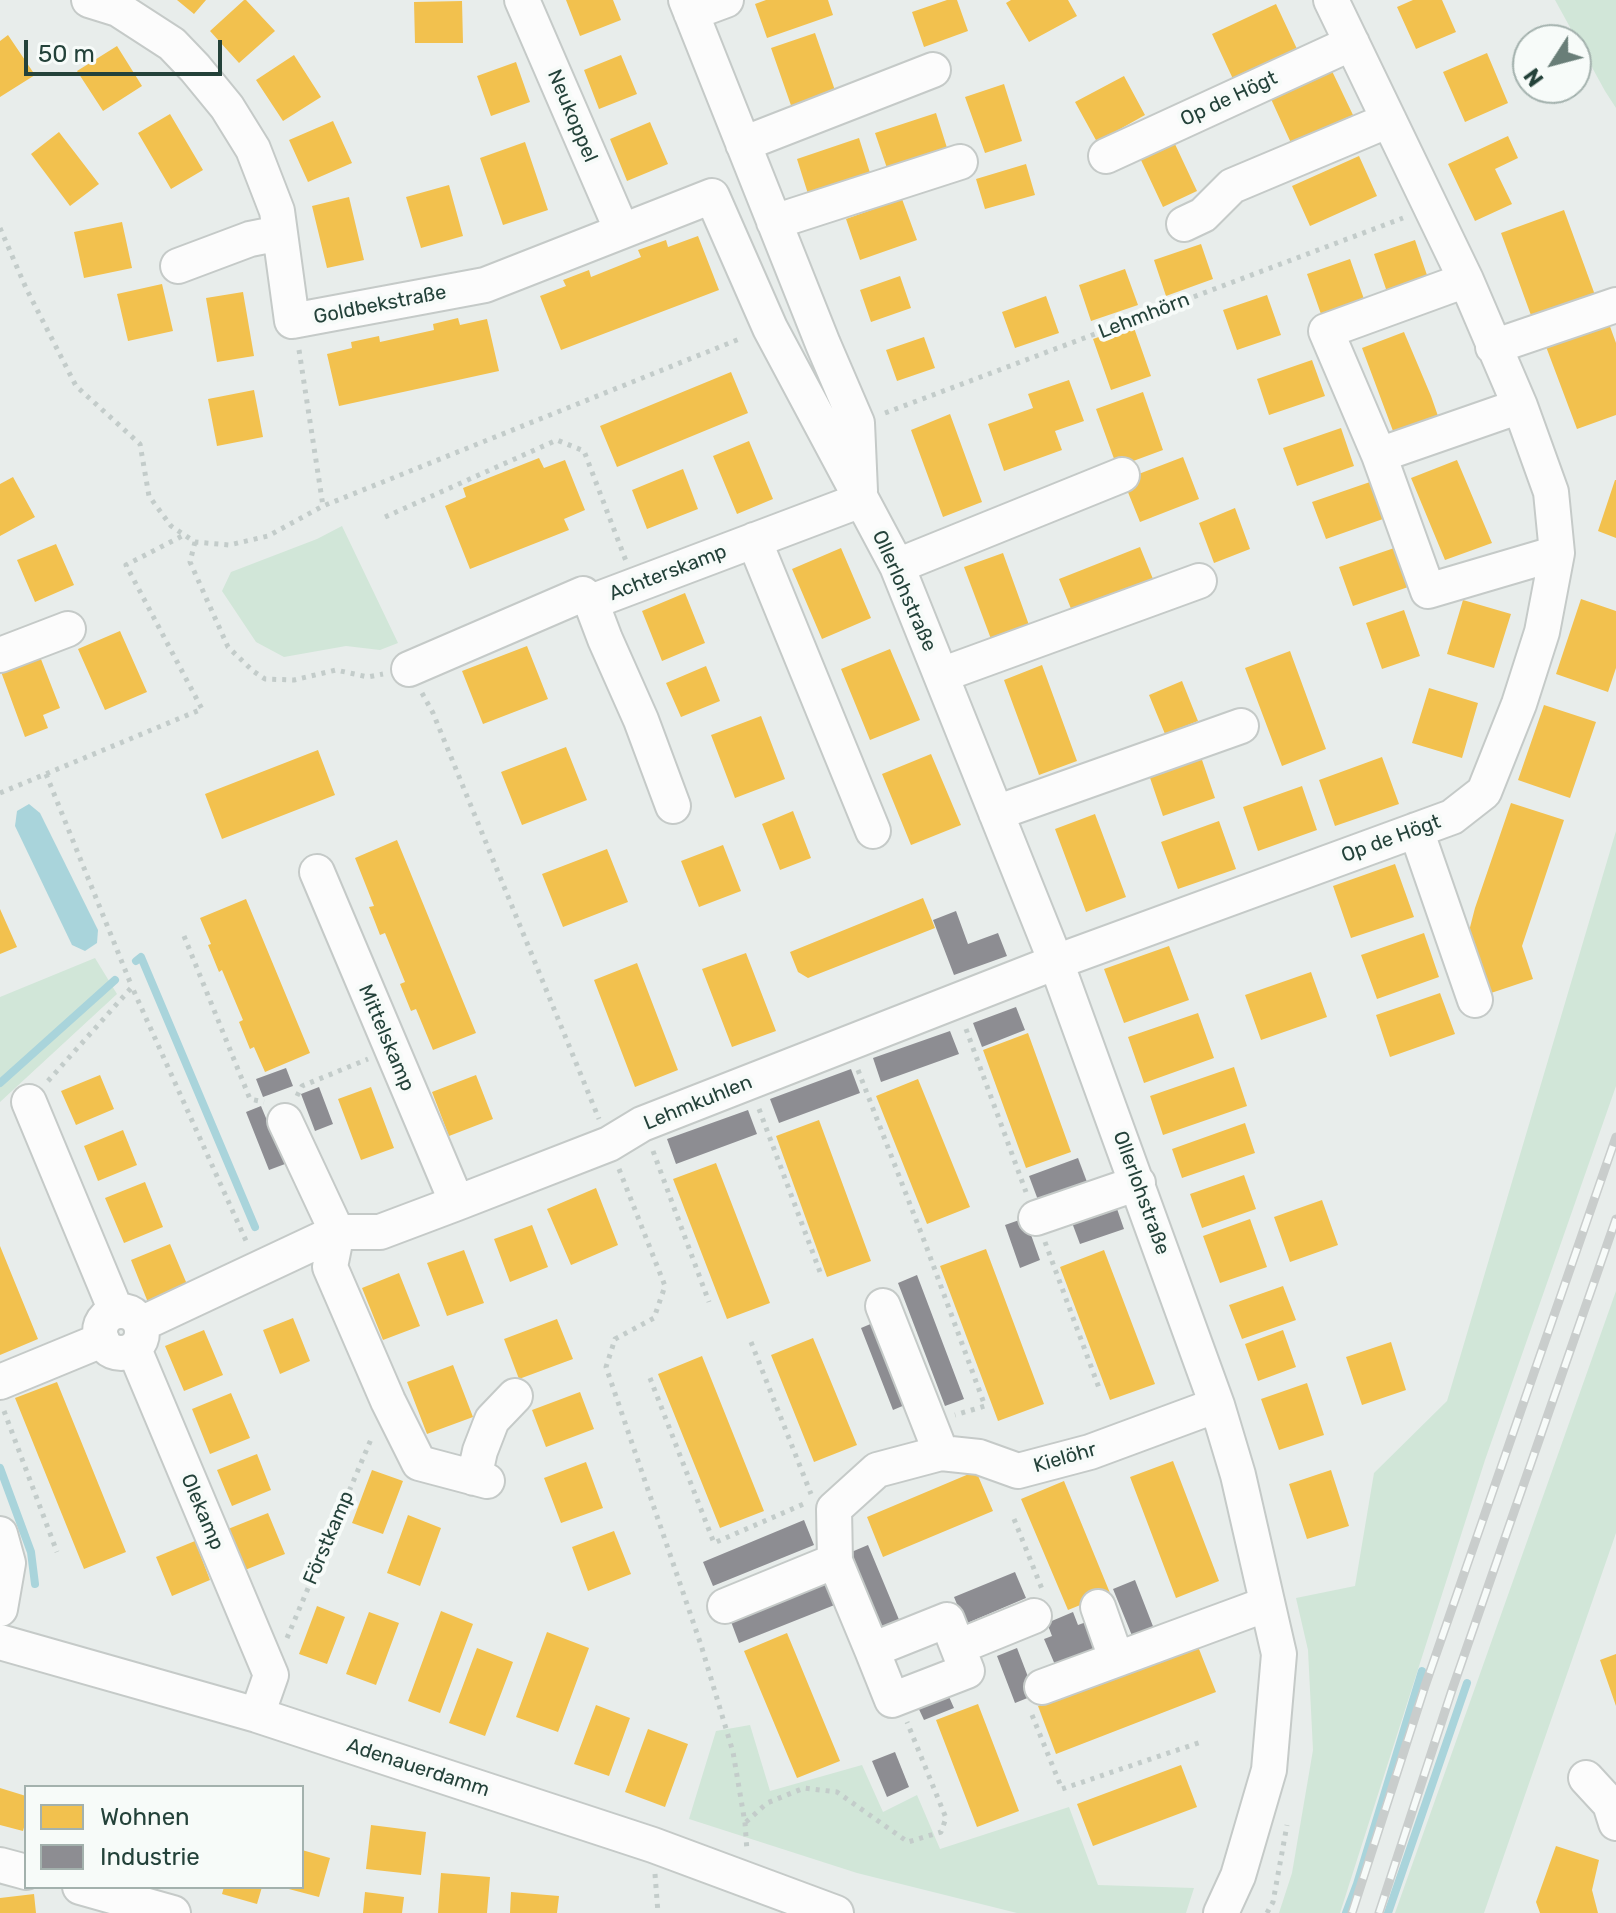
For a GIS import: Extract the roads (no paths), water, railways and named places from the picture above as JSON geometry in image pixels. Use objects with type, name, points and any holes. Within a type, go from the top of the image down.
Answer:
[{"type":"street","name":"Goldbekstraße","points":[[89,0],[118,9],[172,44],[227,107],[253,149],[277,211],[292,321],[485,285],[712,196]]},
{"type":"street","name":"Neukoppel","points":[[522,0],[622,231]]},
{"type":"street","points":[[688,6],[726,0]]},
{"type":"street","name":"Op de Högt","points":[[1056,962],[1452,817],[1484,792],[1519,704],[1542,632],[1557,553],[1551,492],[1520,406],[1466,280],[1331,0]]},
{"type":"street","name":"Ollerlohstraße","points":[[688,6],[857,423],[861,500]]},
{"type":"street","name":"Op de Högt","points":[[1106,156],[1352,43]]},
{"type":"street","points":[[743,144],[933,70]]},
{"type":"street","points":[[1184,224],[1203,215],[1232,186],[1389,120]]},
{"type":"street","points":[[774,222],[960,162]]},
{"type":"street","name":"Ollerlohstraße","points":[[712,196],[770,328],[897,566],[1056,962],[1217,1405],[1238,1475],[1279,1654],[1269,1770],[1238,1876],[1221,1913]]},
{"type":"street","points":[[178,266],[250,239],[280,233]]},
{"type":"street","points":[[1466,280],[1326,331],[1379,455],[1428,591],[1557,553]]},
{"type":"street","points":[[1493,347],[1616,305]]},
{"type":"street","points":[[1379,455],[1520,406]]},
{"type":"street","points":[[897,566],[1122,475]]},
{"type":"street","name":"Achterskamp","points":[[673,806],[591,602],[861,500]]},
{"type":"street","points":[[754,540],[873,831]]},
{"type":"street","points":[[941,675],[1199,581]]},
{"type":"street","points":[[409,669],[583,594],[591,602]]},
{"type":"street","points":[[0,655],[68,629]]},
{"type":"street","points":[[996,813],[1241,726]]},
{"type":"street","points":[[1416,830],[1475,1000]]},
{"type":"street","name":"Mittelskamp","points":[[317,872],[457,1203]]},
{"type":"street","name":"Lehmkuhlen","points":[[123,1331],[337,1232],[380,1232],[609,1144],[642,1124],[1056,962]]},
{"type":"street","name":"Olekamp","points":[[29,1102],[123,1331],[271,1675],[257,1715]]},
{"type":"street","points":[[285,1121],[337,1232],[330,1267],[388,1401],[419,1463],[481,1480],[480,1451],[492,1420],[515,1396]]},
{"type":"street","points":[[1036,1218],[1138,1183]]},
{"type":"street","points":[[883,1306],[935,1438]]},
{"type":"street","points":[[0,1382],[123,1331]]},
{"type":"street","name":"Kielöhr","points":[[958,1647],[967,1671],[892,1700],[835,1561],[834,1509],[877,1470],[935,1438],[1018,1471],[1090,1452],[1217,1405]]},
{"type":"street","points":[[0,1534],[8,1563],[0,1609]]},
{"type":"street","points":[[725,1606],[835,1561]]},
{"type":"street","points":[[1042,1687],[1267,1604]]},
{"type":"street","points":[[1098,1607],[1116,1658]]},
{"type":"street","points":[[872,1650],[947,1620],[958,1647],[1034,1616]]},
{"type":"street","name":"Adenauerdamm","points":[[0,1642],[257,1715],[714,1866],[832,1913]]},
{"type":"street","points":[[1586,1778],[1610,1804],[1616,1823]]},
{"type":"street","points":[[0,1865],[24,1871]]},
{"type":"street","points":[[87,1889],[173,1913]]},
{"type":"water","points":[[29,804],[40,813],[98,930],[97,943],[85,951],[72,945],[15,826],[17,811]]},
{"type":"waterway","points":[[136,961],[141,957],[255,1227]]},
{"type":"waterway","points":[[0,1083],[115,980]]},
{"type":"waterway","points":[[0,1468],[31,1552],[35,1584]]},
{"type":"waterway","points":[[1346,1913],[1422,1671]]},
{"type":"waterway","points":[[1388,1913],[1467,1683]]},
{"type":"railway","points":[[1352,1913],[1425,1686],[1616,1137]]},
{"type":"railway","points":[[1379,1913],[1452,1690],[1616,1219]]}]
